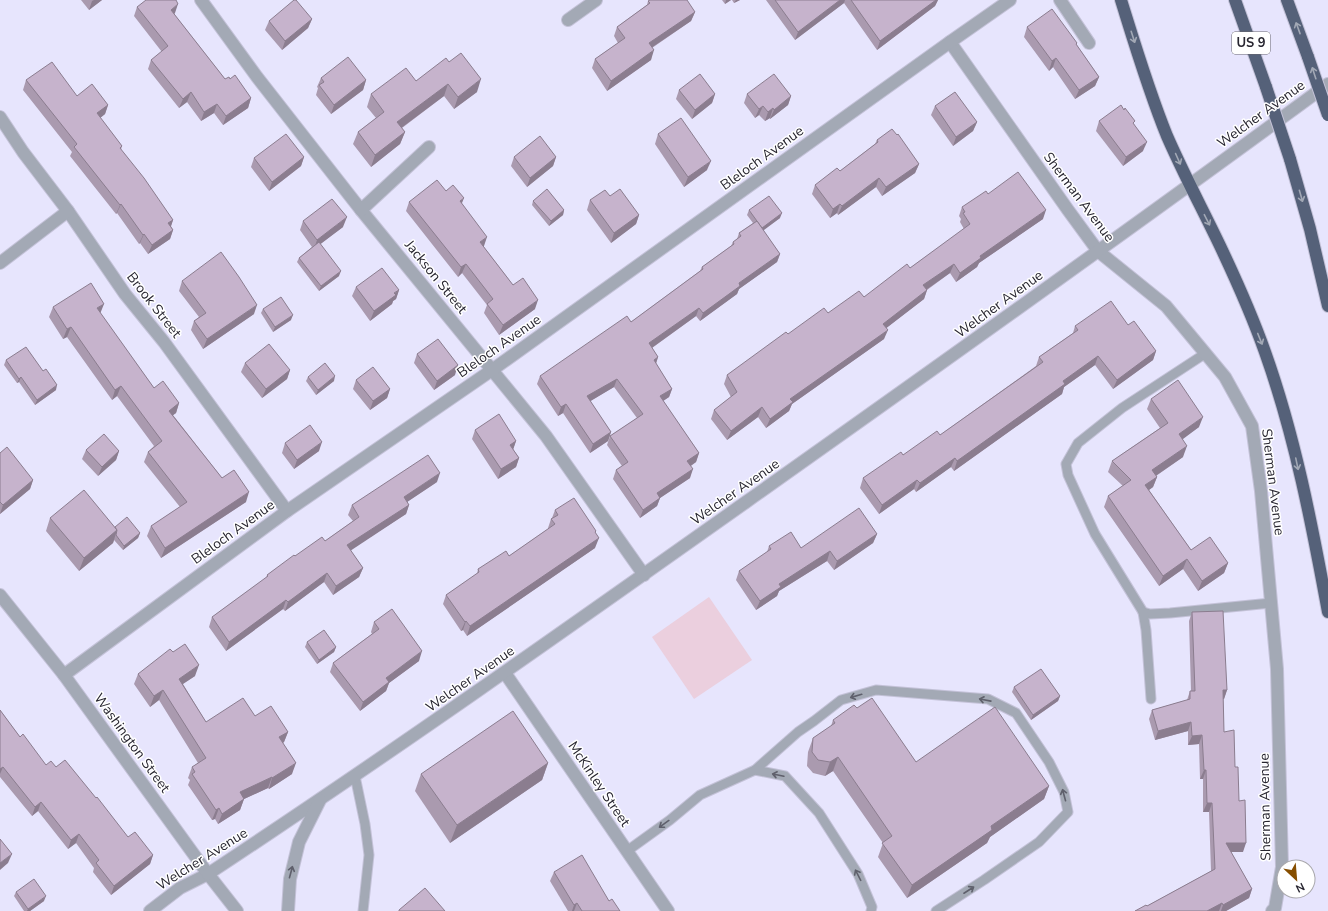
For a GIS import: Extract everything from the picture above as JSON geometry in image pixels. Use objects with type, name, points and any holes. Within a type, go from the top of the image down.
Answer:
[{"type":"highway","points":[[1121,0],[1146,78],[1167,134],[1190,186],[1222,250],[1265,352],[1282,405],[1297,460],[1328,612]]},
{"type":"highway","name":"US 9","points":[[1235,0],[1290,159],[1310,229],[1328,306]]},
{"type":"highway","points":[[1287,0],[1328,115]]},
{"type":"street","name":"Jackson Street","points":[[201,0],[257,77],[361,210],[546,436],[644,575]]},
{"type":"street","points":[[568,20],[596,0]]},
{"type":"street","name":"Bleloch Avenue","points":[[64,675],[287,510],[492,370],[1010,0]]},
{"type":"street","points":[[1060,0],[1089,43]]},
{"type":"street","name":"Sherman Avenue","points":[[950,42],[1098,251],[1166,306],[1225,377],[1252,426],[1261,491],[1277,669],[1282,867],[1275,908],[1272,911]]},
{"type":"street","name":"Welcher Avenue","points":[[150,911],[180,888],[208,874],[320,800],[505,673],[902,393],[1190,186],[1328,84]]},
{"type":"street","name":"Brook Street","points":[[0,116],[23,152],[68,211],[125,294],[164,342],[287,510]]},
{"type":"street","points":[[361,210],[429,147]]},
{"type":"street","points":[[0,263],[68,211]]},
{"type":"street","name":"Washington Street","points":[[0,595],[64,675],[208,874],[237,911]]},
{"type":"street","name":"McKinley Street","points":[[505,673],[668,911]]},
{"type":"street","points":[[288,911],[290,879],[299,842],[320,800]]},
{"type":"lane","points":[[1151,699],[1146,630],[1143,612],[1095,534],[1068,475],[1066,464],[1078,443],[1122,408],[1206,353]]},
{"type":"lane","points":[[1143,612],[1150,614],[1170,613],[1271,603]]},
{"type":"lane","points":[[627,851],[670,820],[700,795],[755,770],[798,732],[841,700],[876,690],[988,699],[1016,713],[1049,762],[1064,792],[1068,812],[1038,842],[984,880],[936,911]]},
{"type":"lane","points":[[755,770],[785,776],[819,813],[858,874],[872,907],[871,911]]},
{"type":"lane","points":[[355,776],[365,824],[369,855],[363,911]]},
{"type":"shaded area","points":[[709,597],[752,660],[694,699],[652,637]]},
{"type":"building","points":[[146,0],[176,0],[178,4],[171,10],[225,79],[229,77],[230,79],[235,75],[251,98],[226,116],[217,104],[204,112],[191,92],[183,99],[151,60],[168,46],[137,7]]},
{"type":"building","points":[[294,0],[296,0],[312,19],[285,41],[269,21]]},
{"type":"building","points":[[687,0],[695,12],[649,43],[654,50],[611,81],[595,59],[625,38],[617,27],[650,3],[648,1]]},
{"type":"building","points":[[775,0],[840,0],[798,32]]},
{"type":"building","points":[[851,0],[936,0],[880,41]]},
{"type":"building","points":[[1052,9],[1077,43],[1076,44],[1099,77],[1079,90],[1056,58],[1052,61],[1027,27]]},
{"type":"building","points":[[461,53],[481,79],[458,97],[448,84],[397,122],[405,132],[375,155],[358,132],[384,112],[371,94],[406,68],[416,81],[446,58],[449,62]]},
{"type":"building","points":[[348,57],[366,80],[334,105],[319,85],[324,82],[321,78]]},
{"type":"building","points":[[52,62],[77,96],[92,84],[108,105],[97,113],[122,146],[120,148],[144,178],[173,220],[168,223],[173,230],[152,245],[121,204],[120,205],[74,147],[77,144],[26,80]]},
{"type":"building","points":[[700,74],[715,94],[695,110],[679,90]]},
{"type":"building","points":[[774,74],[791,96],[774,110],[773,108],[768,112],[763,106],[759,109],[747,94]]},
{"type":"building","points":[[955,92],[977,122],[956,137],[935,106]]},
{"type":"building","points":[[1121,105],[1135,121],[1133,123],[1147,142],[1126,157],[1099,121]]},
{"type":"building","points":[[681,118],[711,161],[688,177],[658,134]]},
{"type":"building","points":[[892,129],[897,135],[898,134],[919,164],[886,187],[879,178],[842,206],[840,204],[833,209],[815,185],[837,168],[840,171],[878,142],[877,140]]},
{"type":"building","points":[[286,134],[304,157],[272,182],[254,158]]},
{"type":"building","points":[[540,136],[556,157],[530,178],[514,157]]},
{"type":"building","points":[[1018,172],[1046,210],[980,256],[981,258],[960,273],[954,264],[923,285],[927,290],[883,324],[888,330],[790,399],[793,402],[770,419],[762,407],[731,431],[714,410],[737,392],[727,375],[786,332],[788,334],[824,308],[828,313],[859,291],[864,297],[907,264],[910,268],[970,224],[963,213],[965,212],[962,207],[986,191],[988,194]]},
{"type":"building","points":[[437,180],[446,191],[453,185],[464,198],[460,201],[487,237],[480,242],[513,285],[523,278],[538,300],[503,325],[487,304],[493,299],[466,264],[461,267],[409,202]]},
{"type":"building","points":[[547,189],[564,210],[551,221],[533,201]]},
{"type":"building","points":[[620,189],[639,215],[614,233],[590,200],[605,190],[610,196]]},
{"type":"building","points":[[769,196],[782,213],[762,228],[749,210]]},
{"type":"building","points":[[332,199],[347,217],[317,240],[303,221]]},
{"type":"building","points":[[757,221],[780,254],[739,283],[740,286],[703,313],[699,308],[649,343],[658,357],[654,360],[672,389],[660,396],[699,453],[687,461],[693,469],[657,493],[660,498],[643,510],[616,470],[628,462],[610,436],[643,414],[617,379],[587,396],[611,432],[593,444],[566,404],[561,407],[540,376],[627,316],[631,322],[703,269],[702,267],[734,244],[733,242],[741,236],[739,233]]},
{"type":"building","points":[[319,242],[341,271],[321,286],[299,258]]},
{"type":"building","points":[[221,252],[257,305],[207,339],[194,321],[206,313],[182,281]]},
{"type":"building","points":[[382,268],[399,290],[394,293],[396,295],[374,311],[356,287]]},
{"type":"building","points":[[91,283],[104,304],[97,308],[154,388],[163,381],[179,403],[169,411],[222,478],[234,470],[249,492],[165,548],[151,526],[187,502],[148,452],[162,441],[121,386],[115,390],[71,327],[67,329],[53,307]]},
{"type":"building","points":[[281,297],[293,315],[275,327],[263,309]]},
{"type":"building","points":[[1111,301],[1128,325],[1134,321],[1156,351],[1117,380],[1098,356],[1063,381],[1065,384],[957,461],[955,458],[920,483],[917,480],[882,505],[863,478],[901,452],[903,455],[937,431],[940,435],[1043,362],[1039,357],[1078,330],[1075,326]]},
{"type":"building","points":[[438,339],[458,365],[437,381],[417,354]]},
{"type":"building","points":[[269,344],[290,370],[266,389],[245,363]]},
{"type":"building","points":[[26,347],[43,371],[46,369],[57,385],[37,400],[21,377],[19,379],[6,360]]},
{"type":"building","points":[[325,363],[335,376],[318,390],[308,377]]},
{"type":"building","points":[[373,367],[390,389],[373,401],[356,380]]},
{"type":"building","points":[[1178,380],[1203,417],[1179,434],[1187,446],[1152,470],[1157,477],[1145,485],[1191,550],[1210,537],[1228,563],[1202,581],[1187,559],[1163,576],[1108,496],[1131,480],[1112,461],[1168,423],[1151,399]]},
{"type":"building","points":[[499,414],[516,441],[510,445],[519,458],[501,469],[475,430]]},
{"type":"building","points":[[310,425],[322,442],[297,460],[285,443]]},
{"type":"building","points":[[104,434],[119,451],[102,467],[86,450]]},
{"type":"building","points":[[7,447],[33,480],[3,505],[0,502],[0,453]]},
{"type":"building","points":[[428,455],[440,473],[404,497],[409,505],[347,545],[363,568],[336,586],[327,573],[288,602],[286,600],[229,642],[212,617],[294,555],[295,556],[322,537],[325,541],[359,517],[352,505]]},
{"type":"building","points":[[84,490],[117,530],[84,558],[50,518]]},
{"type":"building","points":[[574,498],[599,538],[470,626],[466,621],[465,622],[446,595],[479,572],[478,569],[506,551],[509,556],[555,524],[551,519],[558,515],[555,510]]},
{"type":"building","points":[[859,508],[877,534],[837,561],[830,551],[779,584],[781,587],[760,601],[739,571],[771,549],[769,546],[791,532],[801,548]]},
{"type":"building","points":[[127,517],[140,533],[124,546],[116,535],[117,530],[115,527]]},
{"type":"building","points":[[392,609],[422,651],[386,678],[389,682],[363,702],[333,663],[379,629],[374,622]]},
{"type":"building","points":[[1223,611],[1227,690],[1223,690],[1224,732],[1234,730],[1235,767],[1238,767],[1239,801],[1245,800],[1246,843],[1226,843],[1252,889],[1223,905],[1222,903],[1207,911],[1135,911],[1215,869],[1212,803],[1207,803],[1206,770],[1204,770],[1202,735],[1192,736],[1191,722],[1158,731],[1152,710],[1190,699],[1190,691],[1195,691],[1192,612]]},
{"type":"building","points":[[324,630],[336,647],[319,660],[307,642]]},
{"type":"building","points":[[185,644],[199,665],[179,679],[206,722],[243,698],[255,716],[271,706],[288,732],[279,737],[296,763],[272,778],[240,792],[244,799],[222,814],[219,808],[216,810],[192,774],[195,772],[192,767],[206,758],[163,690],[154,696],[138,674],[170,649],[173,652]]},
{"type":"building","points":[[1041,669],[1060,696],[1033,715],[1014,687]]},
{"type":"building","points":[[872,698],[916,762],[995,707],[1049,786],[991,826],[992,830],[912,885],[882,843],[892,836],[838,757],[830,762],[818,760],[812,752],[813,738],[835,723],[833,720],[854,705],[857,708]]},
{"type":"building","points":[[0,710],[20,737],[23,734],[46,765],[51,761],[56,767],[65,760],[96,798],[97,797],[128,837],[135,832],[153,855],[114,886],[96,863],[99,860],[79,834],[71,840],[41,802],[35,807],[3,767],[0,769]]},
{"type":"building","points":[[513,711],[548,763],[457,825],[421,774]]},
{"type":"building","points":[[0,839],[12,854],[0,863]]},
{"type":"building","points":[[582,855],[609,901],[612,899],[620,911],[582,911],[577,903],[574,905],[554,872]]},
{"type":"building","points":[[34,879],[46,896],[28,909],[16,892]]},
{"type":"building","points":[[425,888],[445,911],[399,911],[399,910]]}]
